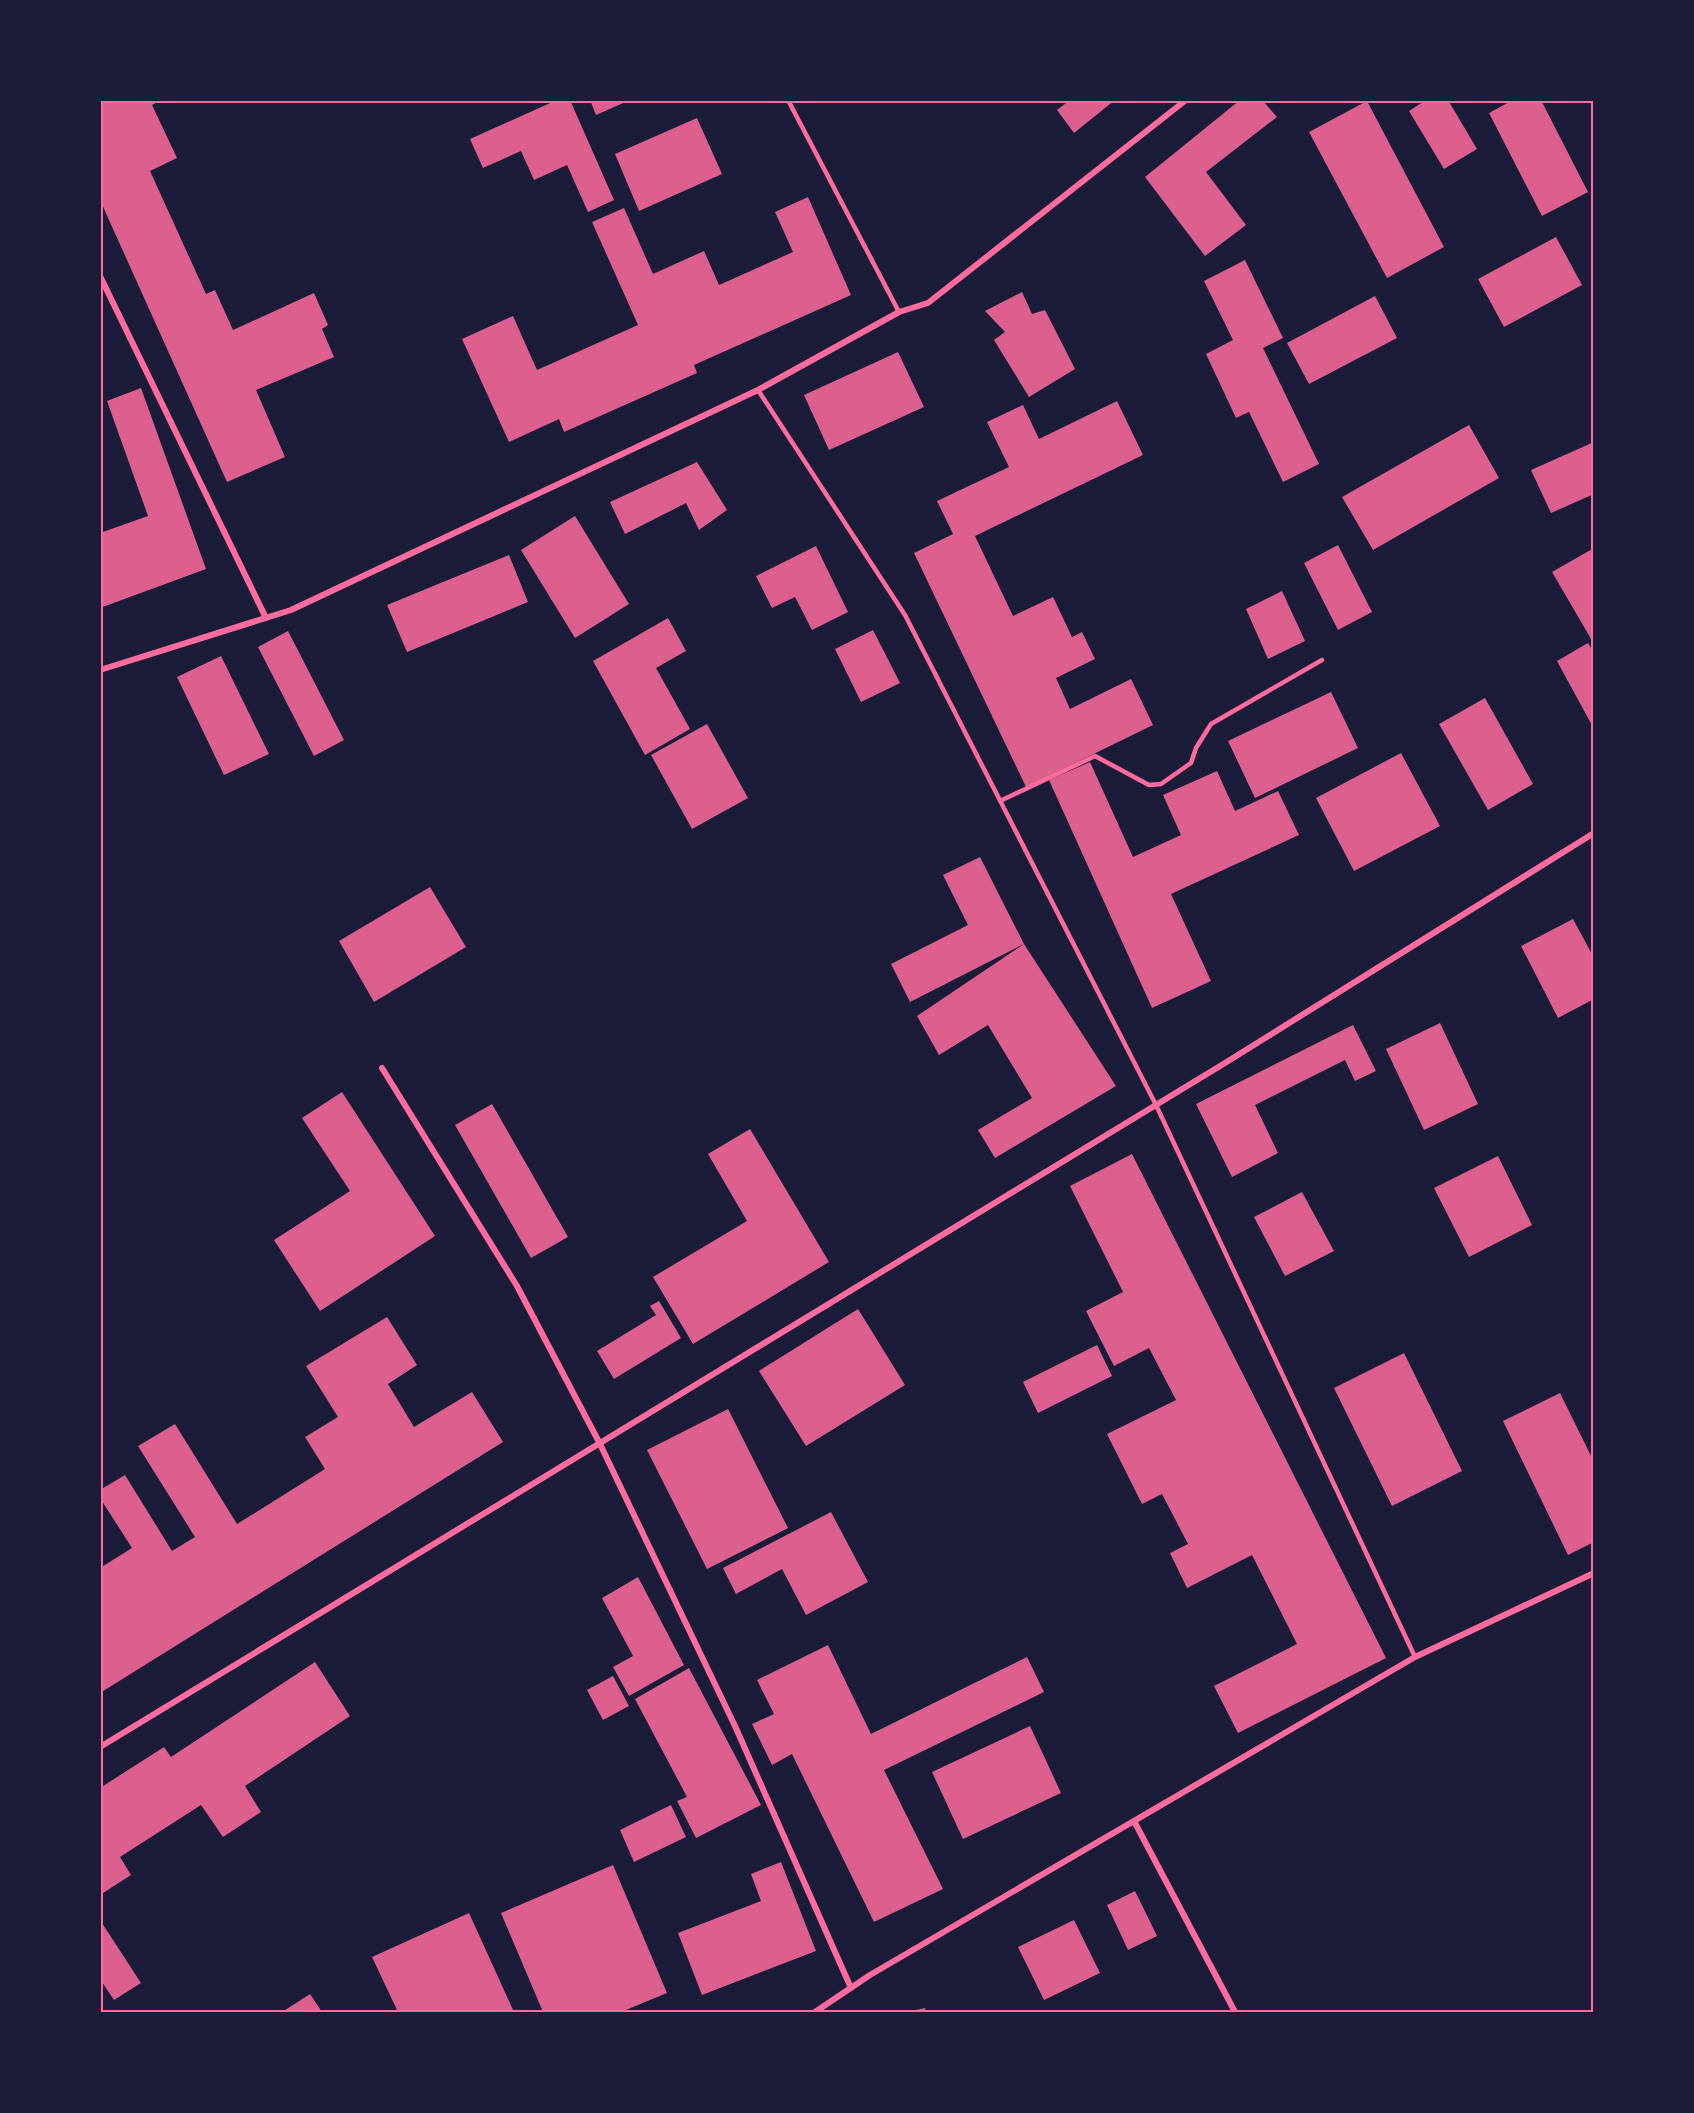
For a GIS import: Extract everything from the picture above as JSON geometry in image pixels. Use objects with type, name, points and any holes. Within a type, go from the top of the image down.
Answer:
[{"type":"street","points":[[100,670],[291,610],[759,390],[898,312],[928,303],[1186,100]]},
{"type":"street","points":[[100,276],[266,618]]},
{"type":"street","points":[[100,1747],[1156,1105],[1593,833]]},
{"type":"street","points":[[382,1068],[517,1286],[600,1444],[735,1726],[851,1988]]},
{"type":"street","points":[[815,2013],[851,1988],[1415,1657],[1593,1573]]},
{"type":"street","points":[[1134,1821],[1235,2013]]},
{"type":"lane","points":[[788,100],[898,312]]},
{"type":"lane","points":[[759,390],[905,615],[1156,1105],[1415,1657]]},
{"type":"lane","points":[[1000,801],[1095,756],[1149,785],[1161,784],[1191,763],[1196,748],[1211,724],[1322,660]]},
{"type":"building","points":[[100,100],[161,100],[152,105],[177,158],[150,171],[206,294],[215,290],[233,330],[314,293],[328,325],[322,329],[334,357],[256,390],[285,457],[227,482],[100,200]]},
{"type":"building","points":[[557,100],[570,100],[614,200],[588,212],[567,165],[534,180],[521,151],[483,168],[470,139]]},
{"type":"building","points":[[590,100],[630,100],[596,115]]},
{"type":"building","points":[[1070,100],[1115,100],[1074,133],[1057,110]]},
{"type":"building","points":[[1240,100],[1262,100],[1277,117],[1206,172],[1246,225],[1205,256],[1145,177]]},
{"type":"building","points":[[1426,100],[1448,100],[1477,149],[1444,169],[1409,111]]},
{"type":"building","points":[[1513,100],[1541,100],[1588,192],[1542,216],[1489,113]]},
{"type":"building","points":[[1367,101],[1444,247],[1387,278],[1309,132]]},
{"type":"building","points":[[697,118],[722,174],[639,211],[615,154]]},
{"type":"building","points":[[808,197],[851,295],[694,365],[697,373],[564,432],[559,419],[509,442],[462,339],[513,316],[537,370],[638,325],[592,222],[624,208],[653,274],[704,251],[719,285],[793,252],[775,212]]},
{"type":"building","points":[[1556,237],[1582,285],[1504,327],[1478,279]]},
{"type":"building","points":[[1245,260],[1283,338],[1263,348],[1319,464],[1283,482],[1249,412],[1236,418],[1206,354],[1233,340],[1204,281]]},
{"type":"building","points":[[1022,292],[1032,314],[1045,310],[1075,369],[1029,397],[994,340],[1005,332],[985,311]]},
{"type":"building","points":[[1375,296],[1397,338],[1309,384],[1287,343]]},
{"type":"building","points":[[898,352],[924,407],[829,450],[804,395]]},
{"type":"building","points":[[141,388],[206,569],[100,608],[100,533],[148,516],[107,401]]},
{"type":"building","points":[[1117,401],[1143,455],[975,536],[1013,616],[1053,597],[1072,637],[1082,632],[1095,659],[1056,678],[1070,709],[1131,679],[1153,725],[1026,787],[914,553],[953,534],[937,501],[1009,467],[987,422],[1023,405],[1039,439]]},
{"type":"building","points":[[1469,425],[1499,478],[1373,550],[1342,497]]},
{"type":"building","points":[[1594,442],[1594,494],[1551,513],[1531,470]]},
{"type":"building","points":[[697,462],[727,510],[699,530],[686,503],[625,534],[610,502]]},
{"type":"building","points":[[575,516],[629,604],[575,638],[521,550]]},
{"type":"building","points":[[1338,545],[1372,612],[1338,630],[1304,563]]},
{"type":"building","points":[[816,546],[848,612],[812,630],[795,597],[772,608],[756,576]]},
{"type":"building","points":[[1594,548],[1594,644],[1552,572]]},
{"type":"building","points":[[509,555],[528,602],[407,652],[387,605]]},
{"type":"building","points":[[1282,591],[1305,641],[1268,659],[1246,609]]},
{"type":"building","points":[[668,618],[686,651],[656,668],[690,729],[645,755],[593,661]]},
{"type":"building","points":[[873,630],[900,683],[861,702],[835,649]]},
{"type":"building","points":[[288,631],[344,740],[314,756],[258,647]]},
{"type":"building","points":[[1588,643],[1594,653],[1594,729],[1557,661]]},
{"type":"building","points":[[221,656],[269,754],[224,775],[177,677]]},
{"type":"building","points":[[1331,692],[1358,748],[1255,798],[1228,741]]},
{"type":"building","points":[[1485,698],[1533,784],[1488,810],[1439,724]]},
{"type":"building","points":[[707,724],[748,798],[692,829],[651,755]]},
{"type":"building","points":[[1401,753],[1440,826],[1354,871],[1316,798]]},
{"type":"building","points":[[1090,762],[1133,857],[1181,835],[1163,795],[1217,771],[1235,811],[1278,791],[1299,835],[1171,894],[1211,981],[1152,1008],[1049,780]]},
{"type":"building","points":[[980,857],[1024,944],[910,1002],[891,964],[968,925],[943,875]]},
{"type":"building","points":[[430,887],[466,947],[374,1002],[339,941]]},
{"type":"building","points":[[1573,919],[1594,958],[1594,999],[1558,1018],[1521,946]]},
{"type":"building","points":[[1024,944],[1116,1086],[995,1158],[978,1130],[1032,1098],[988,1025],[939,1055],[917,1016]]},
{"type":"building","points":[[1440,1023],[1478,1104],[1424,1130],[1386,1049]]},
{"type":"building","points":[[1353,1025],[1376,1071],[1355,1081],[1345,1060],[1255,1105],[1278,1153],[1232,1177],[1196,1104]]},
{"type":"building","points":[[342,1092],[435,1236],[320,1311],[274,1240],[350,1191],[302,1118]]},
{"type":"building","points":[[492,1104],[568,1237],[531,1258],[455,1125]]},
{"type":"building","points":[[750,1129],[829,1262],[693,1344],[653,1277],[747,1221],[708,1154]]},
{"type":"building","points":[[1132,1154],[1386,1658],[1238,1733],[1214,1686],[1297,1644],[1252,1555],[1187,1588],[1170,1553],[1188,1544],[1162,1494],[1142,1504],[1107,1434],[1176,1400],[1149,1348],[1114,1366],[1086,1311],[1123,1292],[1070,1186]]},
{"type":"building","points":[[1498,1156],[1532,1225],[1469,1257],[1434,1188]]},
{"type":"building","points":[[1302,1192],[1334,1251],[1285,1276],[1254,1217]]},
{"type":"building","points":[[659,1301],[681,1338],[614,1379],[597,1351],[656,1315],[650,1306]]},
{"type":"building","points":[[858,1309],[905,1385],[806,1446],[759,1371]]},
{"type":"building","points":[[387,1317],[417,1365],[388,1384],[414,1427],[472,1392],[503,1442],[100,1693],[100,1568],[132,1548],[100,1498],[100,1490],[125,1475],[172,1551],[195,1537],[138,1446],[175,1424],[237,1524],[325,1469],[305,1437],[338,1417],[306,1366]]},
{"type":"building","points":[[1097,1345],[1112,1376],[1038,1413],[1023,1382]]},
{"type":"building","points":[[1404,1353],[1462,1471],[1392,1506],[1334,1388]]},
{"type":"building","points":[[1560,1393],[1594,1462],[1594,1542],[1568,1555],[1503,1421]]},
{"type":"building","points":[[728,1409],[788,1528],[707,1569],[647,1450]]},
{"type":"building","points":[[831,1512],[868,1582],[806,1615],[782,1569],[736,1594],[723,1568]]},
{"type":"building","points":[[638,1577],[684,1665],[629,1696],[613,1667],[633,1656],[602,1598]]},
{"type":"building","points":[[828,1645],[871,1734],[1027,1657],[1044,1692],[884,1770],[943,1889],[874,1922],[792,1754],[772,1765],[752,1724],[774,1714],[757,1680]]},
{"type":"building","points":[[315,1662],[350,1716],[245,1786],[261,1812],[223,1837],[201,1805],[120,1857],[131,1875],[100,1895],[100,1788],[164,1747],[171,1757]]},
{"type":"building","points":[[689,1668],[761,1805],[696,1838],[677,1801],[687,1797],[635,1699]]},
{"type":"building","points":[[613,1676],[629,1706],[603,1720],[587,1690]]},
{"type":"building","points":[[1030,1726],[1061,1793],[963,1839],[932,1772]]},
{"type":"building","points":[[671,1805],[686,1837],[634,1862],[620,1830]]},
{"type":"building","points":[[781,1862],[816,1951],[702,1995],[678,1933],[761,1901],[751,1874]]},
{"type":"building","points":[[613,1865],[667,1993],[621,2012],[543,2012],[501,1913]]},
{"type":"building","points":[[1135,1891],[1157,1936],[1128,1950],[1107,1905]]},
{"type":"building","points":[[469,1913],[514,2012],[398,2012],[372,1957]]},
{"type":"building","points":[[100,1920],[141,1983],[114,2000],[100,1979]]},
{"type":"building","points":[[1074,1920],[1100,1973],[1044,2000],[1018,1947]]},
{"type":"building","points":[[310,1994],[322,2012],[282,2012]]},
{"type":"building","points":[[925,2008],[926,2012],[907,2012]]}]
